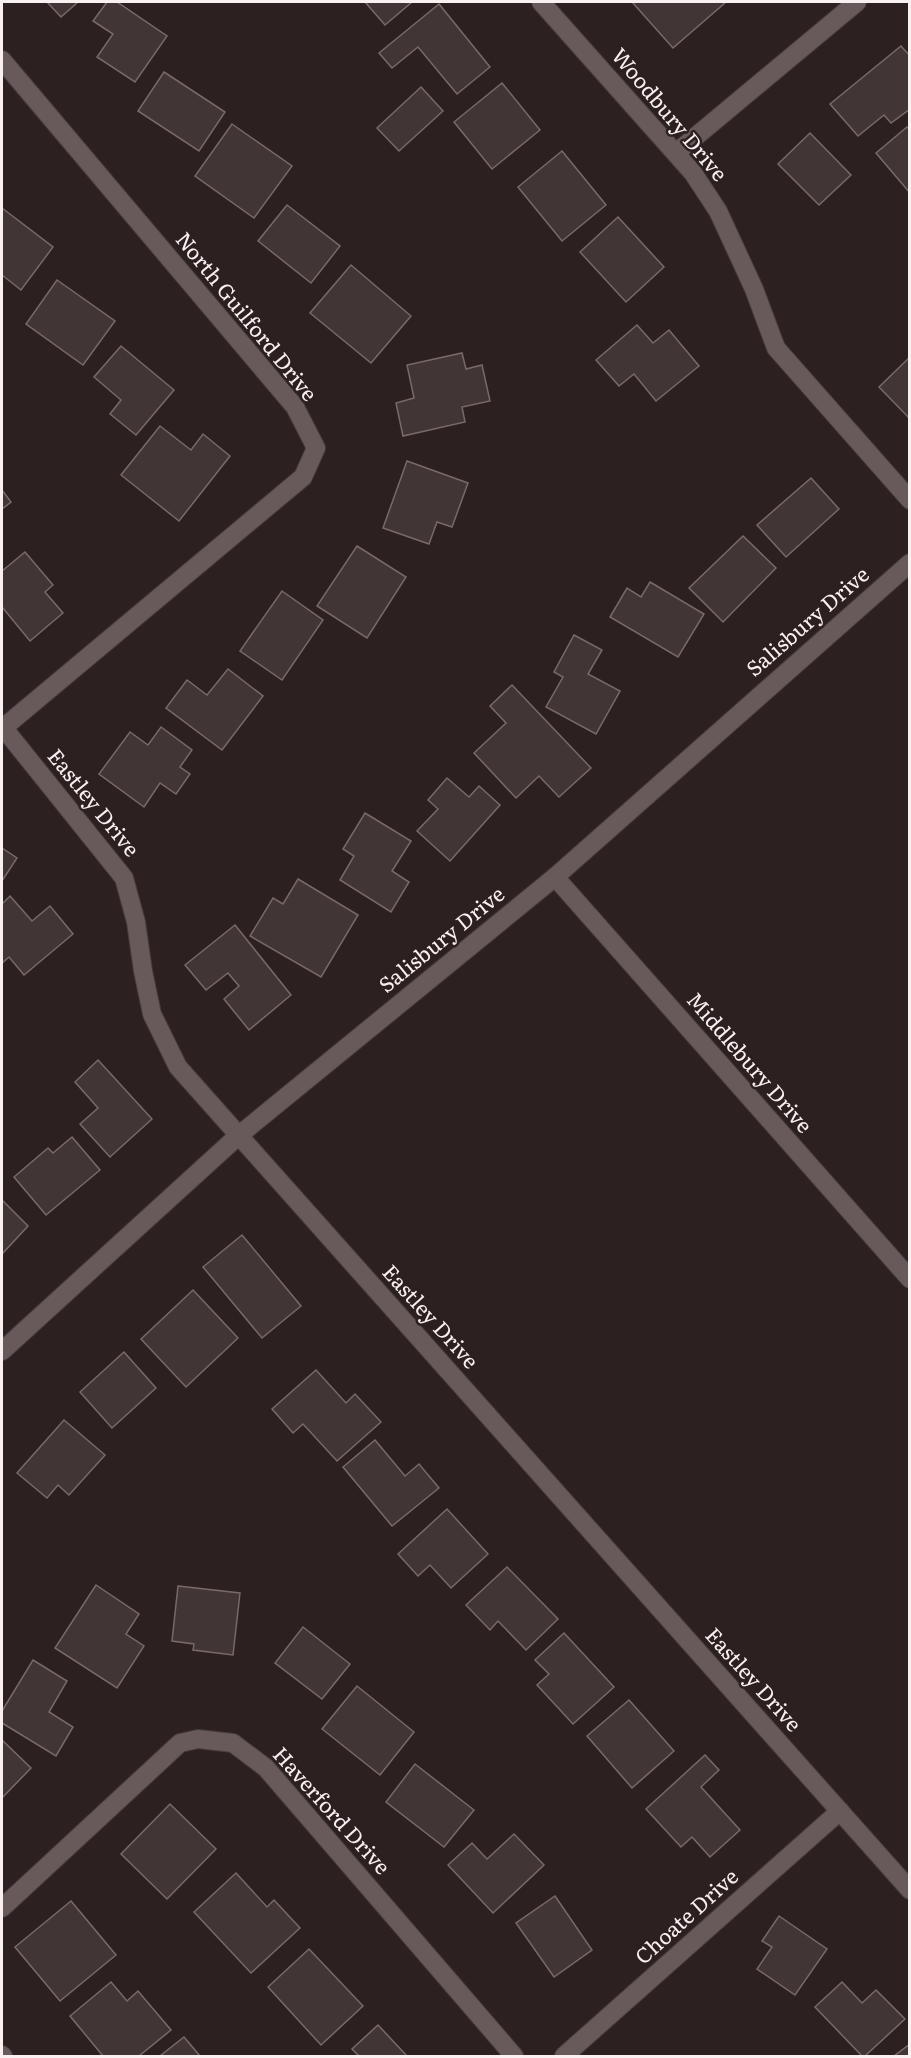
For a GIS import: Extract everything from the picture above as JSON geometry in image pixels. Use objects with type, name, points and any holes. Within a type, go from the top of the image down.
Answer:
[{"type":"street","name":"Woodbury Drive","points":[[541,2],[693,173],[718,211],[754,289],[776,348],[909,500]]},
{"type":"street","points":[[676,153],[857,2]]},
{"type":"street","name":"North Guilford Drive","points":[[2,60],[295,407],[316,448],[303,477],[2,727]]},
{"type":"street","name":"Salisbury Drive","points":[[2,1351],[238,1136],[555,877],[909,563]]},
{"type":"street","name":"Eastley Drive","points":[[2,727],[124,878],[136,922],[152,1014],[178,1067],[909,1890]]},
{"type":"street","name":"Middlebury Drive","points":[[555,877],[909,1279]]},
{"type":"street","name":"Haverford Drive","points":[[2,1908],[180,1743],[198,1738],[233,1743],[266,1768],[514,2056]]},
{"type":"street","name":"Choate Drive","points":[[564,2056],[840,1811]]},
{"type":"building","points":[[47,2],[78,2],[61,17]]},
{"type":"building","points":[[107,2],[117,2],[167,36],[135,82],[97,57],[113,34],[93,21]]},
{"type":"building","points":[[365,2],[412,2],[385,25]]},
{"type":"building","points":[[632,2],[726,2],[673,48]]},
{"type":"building","points":[[439,4],[490,67],[457,94],[418,47],[392,68],[379,53]]},
{"type":"building","points":[[901,46],[910,56],[910,109],[891,123],[884,115],[858,136],[830,104]]},
{"type":"building","points":[[164,72],[225,112],[199,151],[138,111]]},
{"type":"building","points":[[502,83],[540,130],[492,169],[454,122]]},
{"type":"building","points":[[421,87],[443,111],[399,151],[377,128]]},
{"type":"building","points":[[232,124],[292,166],[254,218],[195,176]]},
{"type":"building","points":[[907,127],[910,130],[910,193],[876,153]]},
{"type":"building","points":[[810,133],[851,175],[819,205],[778,164]]},
{"type":"building","points":[[562,151],[606,205],[562,241],[518,187]]},
{"type":"building","points":[[287,205],[340,246],[311,283],[258,241]]},
{"type":"building","points":[[2,208],[53,247],[21,290],[2,275]]},
{"type":"building","points":[[618,217],[664,267],[626,302],[580,252]]},
{"type":"building","points":[[351,265],[411,316],[371,363],[310,313]]},
{"type":"building","points":[[57,280],[115,321],[83,365],[26,324]]},
{"type":"building","points":[[637,325],[653,343],[669,330],[699,366],[656,401],[634,374],[619,386],[596,360]]},
{"type":"building","points":[[121,346],[174,390],[136,435],[110,414],[121,400],[94,377]]},
{"type":"building","points":[[462,353],[466,369],[482,365],[490,401],[462,407],[465,422],[403,436],[396,403],[414,398],[407,365]]},
{"type":"building","points":[[910,357],[910,419],[879,387]]},
{"type":"building","points":[[160,426],[191,450],[203,434],[230,456],[179,521],[121,475]]},
{"type":"building","points":[[407,461],[468,483],[452,527],[437,522],[429,544],[383,528]]},
{"type":"building","points":[[811,478],[839,509],[786,557],[757,525]]},
{"type":"building","points":[[2,490],[11,502],[2,509]]},
{"type":"building","points":[[743,536],[776,568],[723,622],[689,588]]},
{"type":"building","points":[[357,546],[406,577],[367,638],[317,606]]},
{"type":"building","points":[[25,552],[53,585],[45,592],[63,613],[30,641],[2,607],[2,571]]},
{"type":"building","points":[[650,582],[704,614],[678,657],[610,617],[627,588],[641,597]]},
{"type":"building","points":[[282,591],[323,620],[282,680],[240,651]]},
{"type":"building","points":[[574,635],[602,650],[588,674],[620,691],[596,734],[546,707],[563,677],[554,672]]},
{"type":"building","points":[[228,669],[263,696],[222,750],[166,708],[187,680],[207,695]]},
{"type":"building","points":[[512,685],[591,768],[559,797],[539,776],[516,798],[474,753],[506,723],[490,706]]},
{"type":"building","points":[[161,727],[192,750],[180,767],[190,774],[176,794],[160,783],[144,807],[99,774],[130,732],[148,745]]},
{"type":"building","points":[[447,778],[469,797],[479,786],[500,805],[450,861],[417,831],[438,809],[428,800]]},
{"type":"building","points":[[365,813],[411,841],[392,871],[409,882],[391,912],[340,880],[354,856],[343,849]]},
{"type":"building","points":[[2,848],[17,858],[2,881]]},
{"type":"building","points":[[298,879],[358,915],[321,977],[250,936],[273,898],[283,904]]},
{"type":"building","points":[[10,896],[32,921],[50,906],[73,934],[24,975],[9,957],[2,963],[2,904]]},
{"type":"building","points":[[235,925],[291,995],[249,1030],[224,999],[239,986],[228,973],[206,990],[185,965]]},
{"type":"building","points":[[98,1060],[152,1119],[110,1157],[80,1124],[98,1108],[75,1082]]},
{"type":"building","points":[[72,1137],[100,1170],[46,1215],[14,1177],[48,1148],[53,1153]]},
{"type":"building","points":[[2,1200],[28,1226],[2,1254]]},
{"type":"building","points":[[242,1235],[301,1306],[262,1338],[203,1267]]},
{"type":"building","points":[[193,1290],[238,1338],[186,1387],[141,1339]]},
{"type":"building","points":[[124,1352],[156,1388],[112,1428],[80,1392]]},
{"type":"building","points":[[316,1370],[346,1403],[355,1394],[381,1422],[337,1461],[303,1424],[293,1433],[272,1409]]},
{"type":"building","points":[[64,1420],[105,1455],[69,1495],[58,1485],[47,1498],[17,1473]]},
{"type":"building","points":[[375,1440],[405,1476],[419,1464],[439,1488],[392,1526],[343,1467]]},
{"type":"building","points":[[447,1509],[488,1554],[451,1588],[430,1565],[418,1576],[398,1554]]},
{"type":"building","points":[[507,1567],[558,1619],[526,1650],[498,1621],[490,1630],[466,1605]]},
{"type":"building","points":[[96,1585],[139,1614],[126,1634],[144,1646],[117,1688],[55,1648]]},
{"type":"building","points":[[178,1586],[240,1593],[233,1655],[193,1650],[194,1644],[172,1641]]},
{"type":"building","points":[[303,1627],[350,1664],[322,1699],[275,1663]]},
{"type":"building","points":[[564,1633],[614,1687],[573,1724],[537,1685],[549,1674],[535,1660]]},
{"type":"building","points":[[33,1660],[67,1681],[49,1712],[73,1727],[56,1756],[2,1723],[2,1711]]},
{"type":"building","points":[[357,1686],[414,1732],[380,1775],[322,1729]]},
{"type":"building","points":[[629,1700],[674,1751],[632,1788],[587,1736]]},
{"type":"building","points":[[2,1740],[31,1768],[2,1798]]},
{"type":"building","points":[[705,1755],[719,1770],[701,1787],[740,1830],[710,1857],[692,1837],[681,1847],[646,1809]]},
{"type":"building","points":[[415,1764],[474,1810],[444,1847],[386,1802]]},
{"type":"building","points":[[170,1804],[216,1849],[167,1899],[121,1854]]},
{"type":"building","points":[[514,1834],[544,1865],[493,1913],[448,1865],[472,1843],[487,1859]]},
{"type":"building","points":[[236,1873],[267,1907],[274,1900],[300,1928],[251,1973],[194,1912]]},
{"type":"building","points":[[555,1896],[592,1950],[554,1977],[516,1923]]},
{"type":"building","points":[[71,1901],[116,1955],[60,2001],[15,1947]]},
{"type":"building","points":[[779,1916],[827,1949],[795,1995],[757,1969],[772,1947],[762,1941]]},
{"type":"building","points":[[309,1949],[363,2006],[321,2045],[268,1987]]},
{"type":"building","points":[[111,1982],[127,2001],[138,1991],[171,2030],[139,2056],[103,2056],[70,2016]]},
{"type":"building","points":[[842,1982],[862,2003],[876,1990],[905,2019],[865,2056],[862,2056],[815,2007]]},
{"type":"building","points":[[378,2025],[407,2056],[359,2056],[352,2049]]},
{"type":"building","points":[[184,2037],[200,2056],[160,2056]]},
{"type":"building","points":[[910,2044],[910,2056],[894,2056]]}]
